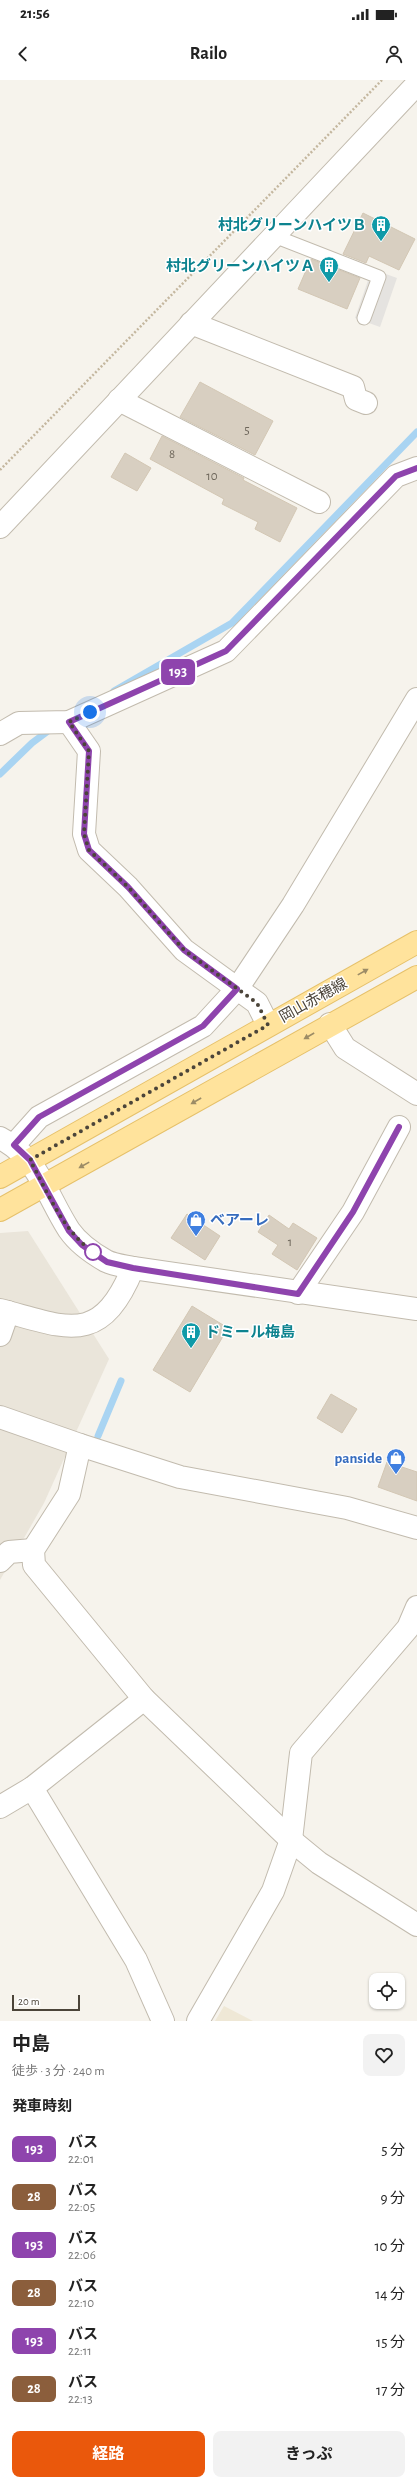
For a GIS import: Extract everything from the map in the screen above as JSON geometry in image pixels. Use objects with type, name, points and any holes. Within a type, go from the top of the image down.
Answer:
[{"type":"main road","name":"岡山赤穂線","points":[[0,1177],[417,942]]},
{"type":"main road","name":"岡山赤穂線","points":[[0,1210],[330,1024],[417,977]]},
{"type":"street","points":[[0,527],[417,84]]},
{"type":"street","points":[[191,323],[353,387],[356,399],[366,403]]},
{"type":"street","points":[[119,400],[318,502]]},
{"type":"street","points":[[0,734],[18,723],[69,722],[226,651],[396,476],[417,468]]},
{"type":"street","points":[[417,700],[293,905],[237,989],[203,1026],[39,1117],[7,1142],[30,1160],[69,1231],[82,1245],[107,1262],[133,1268],[298,1294],[417,1310]]},
{"type":"street","points":[[69,722],[89,751],[84,834],[89,850],[128,887],[184,950],[257,1003],[268,1025]]},
{"type":"street","points":[[330,1024],[345,1048],[417,1094]]},
{"type":"street","points":[[298,1294],[353,1212],[399,1127]]},
{"type":"street","points":[[0,1335],[4,1311],[50,1325],[77,1326],[98,1320],[127,1283],[133,1268]]},
{"type":"street","points":[[0,1417],[80,1445],[180,1477],[347,1508],[417,1528]]},
{"type":"street","points":[[80,1445],[69,1494],[33,1550],[34,1565],[144,1699],[291,1840],[319,1863],[417,1924]]},
{"type":"street","points":[[0,1561],[9,1552],[33,1550]]},
{"type":"street","points":[[198,2021],[273,1891],[291,1840],[302,1753],[408,1628],[417,1607]]},
{"type":"street","points":[[0,1807],[32,1788],[144,1699]]},
{"type":"street","points":[[32,1788],[136,1960],[163,2021]]},
{"type":"lane","points":[[274,236],[379,277],[364,318]]},
{"type":"path","points":[[0,470],[382,80]]},
{"type":"shaded area","points":[[372,269],[397,278],[380,327],[355,318]]},
{"type":"shaded area","points":[[28,1231],[109,1359],[44,1503],[0,1580],[0,1233]]},
{"type":"shaded area","points":[[224,2006],[253,2021],[215,2021]]},
{"type":"building","name":"村北グリーンハイツＢ","points":[[363,213],[415,239],[399,270],[369,256],[366,263],[343,254]]},
{"type":"building","name":"村北グリーンハイツＡ","points":[[311,259],[360,278],[347,309],[298,289]]},
{"type":"building","points":[[200,382],[273,421],[255,455],[180,417]]},
{"type":"building","points":[[162,436],[244,478],[243,480],[297,508],[280,542],[255,529],[258,522],[222,504],[224,499],[150,459]]},
{"type":"building","points":[[125,453],[151,468],[137,491],[111,477]]},
{"type":"building","points":[[187,1214],[220,1236],[205,1260],[171,1238]]},
{"type":"building","points":[[269,1215],[289,1229],[293,1223],[317,1238],[297,1270],[272,1254],[278,1245],[258,1232]]},
{"type":"building","name":"ドミール梅島","points":[[192,1306],[228,1328],[190,1392],[153,1370]]},
{"type":"building","points":[[331,1394],[357,1409],[342,1433],[317,1418]]},
{"type":"building","points":[[387,1462],[417,1472],[417,1501],[378,1487]]},
{"type":"waterway","points":[[114,691],[232,623],[417,432]]},
{"type":"waterway","points":[[0,774],[32,743],[52,728]]},
{"type":"waterway","points":[[98,1436],[121,1381]]},
{"type":"bus line","name":"193","points":[[399,1127],[353,1212],[298,1294],[133,1268],[107,1262],[82,1245],[69,1231],[30,1160],[14,1145],[39,1117],[203,1026],[237,989],[184,950],[128,887],[89,850],[84,834],[89,751],[69,722],[226,651],[396,476],[417,468]]},
{"type":"place","name":"村北グリーンハイツＢ","points":[[381,242]]},
{"type":"place","name":"村北グリーンハイツＡ","points":[[329,283]]},
{"type":"place","name":"ベアーレ","points":[[196,1237]]},
{"type":"place","name":"ドミール梅島","points":[[191,1349]]},
{"type":"place","name":"panside","points":[[396,1475]]},
{"type":"route","points":[[90,712],[69,722],[89,751],[84,834],[89,850],[128,887],[184,950],[257,1003],[268,1025],[30,1160],[69,1231],[82,1245],[95,1253],[93,1252]]}]
